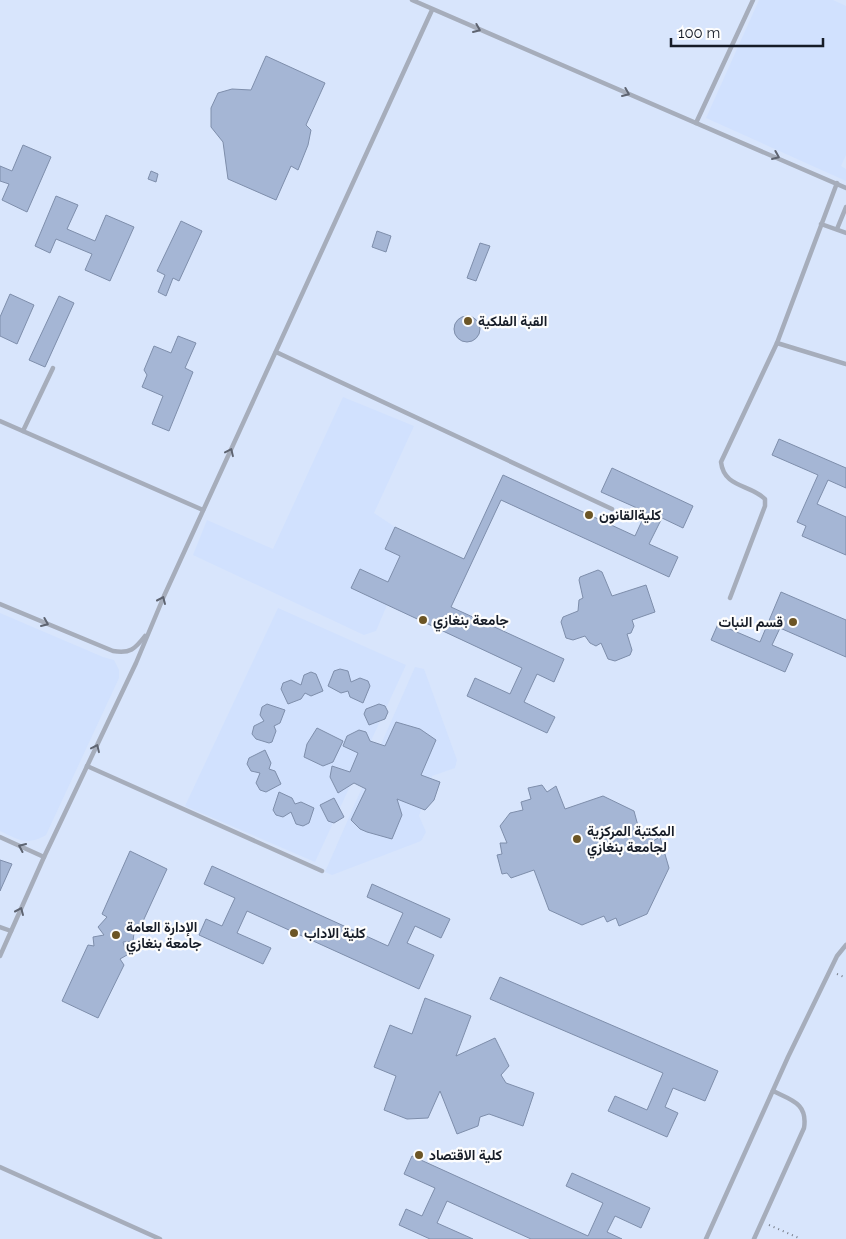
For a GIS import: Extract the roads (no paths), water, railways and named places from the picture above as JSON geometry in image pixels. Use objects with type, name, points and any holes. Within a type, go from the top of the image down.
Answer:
[{"type":"lane","points":[[412,0],[846,188]]},
{"type":"lane","points":[[696,123],[753,0]]},
{"type":"lane","points":[[0,956],[44,857],[136,663],[203,510],[432,10]]},
{"type":"lane","points":[[730,598],[765,506],[765,499],[760,494],[728,480],[722,471],[721,462],[777,342],[836,183]]},
{"type":"lane","points":[[837,229],[846,207]]},
{"type":"lane","points":[[822,224],[846,234]]},
{"type":"lane","points":[[777,342],[846,364]]},
{"type":"lane","points":[[276,352],[612,509]]},
{"type":"lane","points":[[23,431],[53,368]]},
{"type":"lane","points":[[0,421],[203,510]]},
{"type":"lane","points":[[0,604],[113,651],[130,652],[139,645],[149,632]]},
{"type":"lane","points":[[87,766],[322,871]]},
{"type":"lane","points":[[0,837],[44,857]]},
{"type":"lane","points":[[0,927],[11,931]]},
{"type":"lane","points":[[706,1239],[837,956],[846,945]]},
{"type":"lane","points":[[754,1239],[804,1128],[804,1112],[799,1104],[773,1091]]},
{"type":"lane","points":[[0,1167],[160,1239]]},
{"type":"place","name":"القبة الفلكية","points":[[468,321]]},
{"type":"place","name":"كليةالقانون","points":[[589,515]]},
{"type":"place","name":"جامعة بنغازي","points":[[423,620]]},
{"type":"place","name":"قسم النبات","points":[[793,622]]},
{"type":"place","name":"المكتبة المركزية لجامعة بنغازي","points":[[577,839]]},
{"type":"place","name":"كلية الاداب","points":[[294,933]]},
{"type":"place","name":"الإدارة العامة جامعة بنغازي","points":[[116,935]]},
{"type":"place","name":"كلية الاقتصاد","points":[[419,1155]]}]
